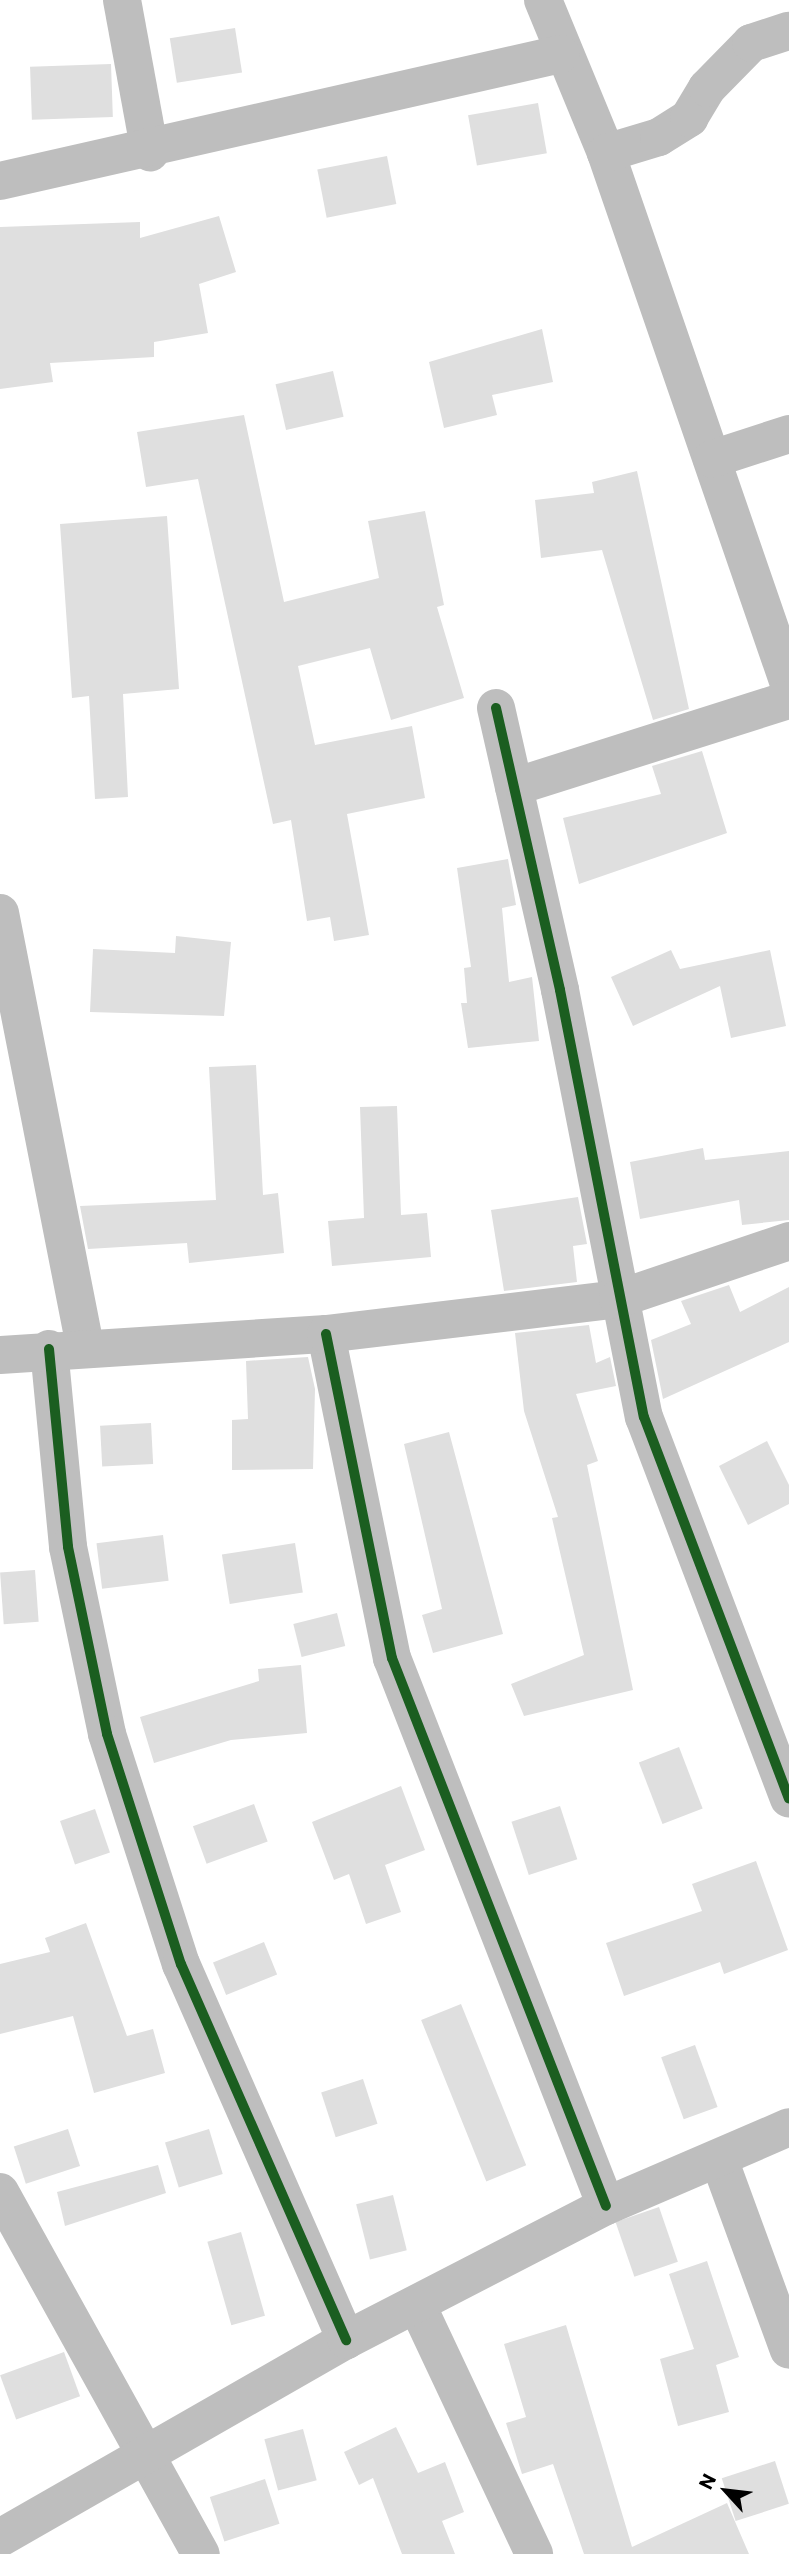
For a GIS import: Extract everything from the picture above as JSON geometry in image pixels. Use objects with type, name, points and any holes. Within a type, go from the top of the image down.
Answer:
[{"type":"street","points":[[122,0],[150,152]]},
{"type":"street","points":[[543,0],[561,54],[607,153],[712,458],[784,638],[789,684]]},
{"type":"street","points":[[607,153],[659,137],[689,118],[706,88],[751,43],[789,31]]},
{"type":"street","points":[[0,181],[150,152],[561,54]]},
{"type":"street","points":[[712,458],[789,434]]},
{"type":"street","points":[[514,787],[789,700]]},
{"type":"street","points":[[496,708],[560,990],[618,1299],[644,1417],[789,1798]]},
{"type":"street","points":[[0,913],[67,1348],[68,1547],[107,1734],[181,1964],[346,2340]]},
{"type":"street","points":[[0,1355],[67,1348],[326,1334],[618,1299],[789,1241]]},
{"type":"street","points":[[326,1334],[392,1658],[606,2206]]},
{"type":"street","points":[[0,2538],[346,2340],[606,2206],[789,2127]]},
{"type":"street","points":[[719,2159],[789,2350]]},
{"type":"street","points":[[0,2192],[148,2452],[201,2554]]},
{"type":"street","points":[[417,2305],[534,2554]]},
{"type":"building","points":[[235,28],[242,72],[177,83],[170,38]]},
{"type":"building","points":[[111,64],[113,117],[32,120],[30,67]]},
{"type":"building","points":[[538,103],[547,153],[477,166],[468,115]]},
{"type":"building","points":[[387,156],[396,204],[327,218],[317,170]]},
{"type":"building","points":[[219,216],[236,272],[199,284],[208,333],[154,342],[154,357],[50,363],[53,382],[0,389],[0,227],[140,222],[140,238]]},
{"type":"building","points":[[542,329],[553,382],[492,395],[497,415],[444,428],[429,362]]},
{"type":"building","points":[[333,371],[344,417],[286,430],[276,384]]},
{"type":"building","points":[[244,415],[284,602],[379,578],[368,521],[425,511],[444,605],[437,607],[464,698],[391,720],[370,648],[298,666],[315,745],[412,726],[425,798],[347,814],[369,935],[334,941],[330,917],[307,921],[291,820],[273,824],[198,479],[146,487],[137,432]]},
{"type":"building","points":[[637,471],[689,709],[653,720],[602,550],[541,558],[535,500],[594,493],[592,482]]},
{"type":"building","points":[[167,516],[179,689],[123,694],[128,797],[95,799],[89,696],[72,698],[60,524]]},
{"type":"building","points":[[702,751],[727,833],[579,884],[563,818],[661,794],[652,766]]},
{"type":"building","points":[[508,859],[516,905],[502,908],[509,982],[532,977],[539,1041],[468,1048],[461,1003],[467,1003],[464,968],[471,967],[457,868]]},
{"type":"building","points":[[176,936],[231,942],[224,1016],[90,1012],[93,949],[175,953]]},
{"type":"building","points":[[671,950],[680,969],[770,950],[786,1026],[731,1038],[720,986],[633,1026],[611,977]]},
{"type":"building","points":[[256,1065],[263,1195],[278,1193],[284,1253],[189,1263],[187,1243],[88,1249],[80,1206],[216,1200],[209,1067]]},
{"type":"building","points":[[397,1106],[401,1215],[427,1213],[431,1257],[332,1266],[328,1221],[364,1218],[360,1107]]},
{"type":"building","points":[[703,1148],[705,1160],[789,1151],[789,1220],[742,1225],[739,1200],[640,1219],[630,1162]]},
{"type":"building","points":[[578,1197],[587,1244],[573,1246],[577,1282],[504,1291],[491,1210]]},
{"type":"building","points":[[729,1285],[740,1312],[789,1287],[789,1342],[663,1399],[651,1340],[691,1324],[681,1301]]},
{"type":"building","points":[[589,1325],[596,1363],[610,1357],[616,1386],[576,1394],[598,1461],[587,1465],[633,1690],[524,1716],[511,1684],[584,1655],[552,1518],[558,1517],[524,1411],[515,1333]]},
{"type":"building","points":[[308,1357],[315,1389],[313,1469],[232,1470],[232,1420],[248,1419],[246,1361]]},
{"type":"building","points":[[151,1423],[153,1464],[102,1467],[100,1426]]},
{"type":"building","points":[[449,1432],[503,1634],[433,1653],[422,1615],[442,1609],[404,1444]]},
{"type":"building","points":[[767,1441],[789,1485],[789,1504],[748,1525],[719,1466]]},
{"type":"building","points":[[163,1535],[169,1581],[102,1589],[96,1543]]},
{"type":"building","points":[[295,1543],[303,1592],[230,1604],[222,1555]]},
{"type":"building","points":[[35,1570],[39,1622],[4,1624],[0,1572]]},
{"type":"building","points":[[337,1613],[345,1646],[302,1657],[293,1624]]},
{"type":"building","points":[[301,1665],[307,1733],[231,1740],[154,1763],[140,1717],[259,1681],[258,1669]]},
{"type":"building","points":[[679,1747],[703,1809],[663,1824],[639,1762]]},
{"type":"building","points":[[401,1786],[425,1850],[385,1865],[401,1912],[366,1924],[349,1874],[334,1880],[312,1822]]},
{"type":"building","points":[[254,1804],[268,1842],[207,1864],[193,1826]]},
{"type":"building","points":[[560,1806],[577,1859],[529,1875],[511,1822]]},
{"type":"building","points":[[95,1809],[110,1852],[75,1865],[60,1821]]},
{"type":"building","points":[[756,1861],[788,1950],[724,1974],[720,1962],[624,1996],[606,1943],[702,1911],[692,1884]]},
{"type":"building","points":[[86,1923],[127,2036],[153,2029],[165,2073],[94,2093],[73,2016],[0,2034],[0,1964],[50,1952],[45,1938]]},
{"type":"building","points":[[264,1942],[277,1974],[226,1995],[213,1963]]},
{"type":"building","points":[[461,2004],[526,2165],[486,2181],[421,2020]]},
{"type":"building","points":[[695,2045],[718,2107],[684,2119],[661,2057]]},
{"type":"building","points":[[363,2079],[378,2124],[336,2137],[321,2093]]},
{"type":"building","points":[[68,2129],[80,2166],[26,2184],[14,2147]]},
{"type":"building","points":[[209,2129],[223,2174],[179,2187],[165,2142]]},
{"type":"building","points":[[158,2165],[166,2193],[65,2226],[57,2192]]},
{"type":"building","points":[[393,2195],[407,2250],[370,2259],[356,2204]]},
{"type":"building","points":[[659,2207],[678,2262],[634,2277],[616,2222]]},
{"type":"building","points":[[241,2232],[265,2316],[231,2325],[207,2242]]},
{"type":"building","points":[[707,2261],[739,2357],[716,2365],[729,2412],[678,2426],[660,2359],[694,2349],[669,2274]]},
{"type":"building","points":[[566,2325],[632,2547],[727,2503],[749,2554],[584,2554],[553,2464],[522,2474],[506,2423],[526,2417],[504,2344]]},
{"type":"building","points":[[64,2352],[80,2396],[16,2419],[0,2375]]},
{"type":"building","points":[[396,2427],[418,2473],[445,2462],[464,2512],[442,2521],[455,2554],[402,2554],[373,2478],[359,2485],[344,2452]]},
{"type":"building","points":[[303,2429],[317,2480],[278,2491],[264,2439]]},
{"type":"building","points":[[775,2461],[789,2504],[736,2521],[722,2478]]},
{"type":"building","points":[[265,2479],[280,2524],[224,2542],[210,2497]]},
{"type":"cycle path","points":[[496,708],[560,990],[644,1417],[789,1798]]},
{"type":"cycle path","points":[[326,1334],[392,1658],[606,2206]]},
{"type":"cycle path","points":[[49,1349],[68,1547],[107,1734],[181,1964],[346,2340]]}]
